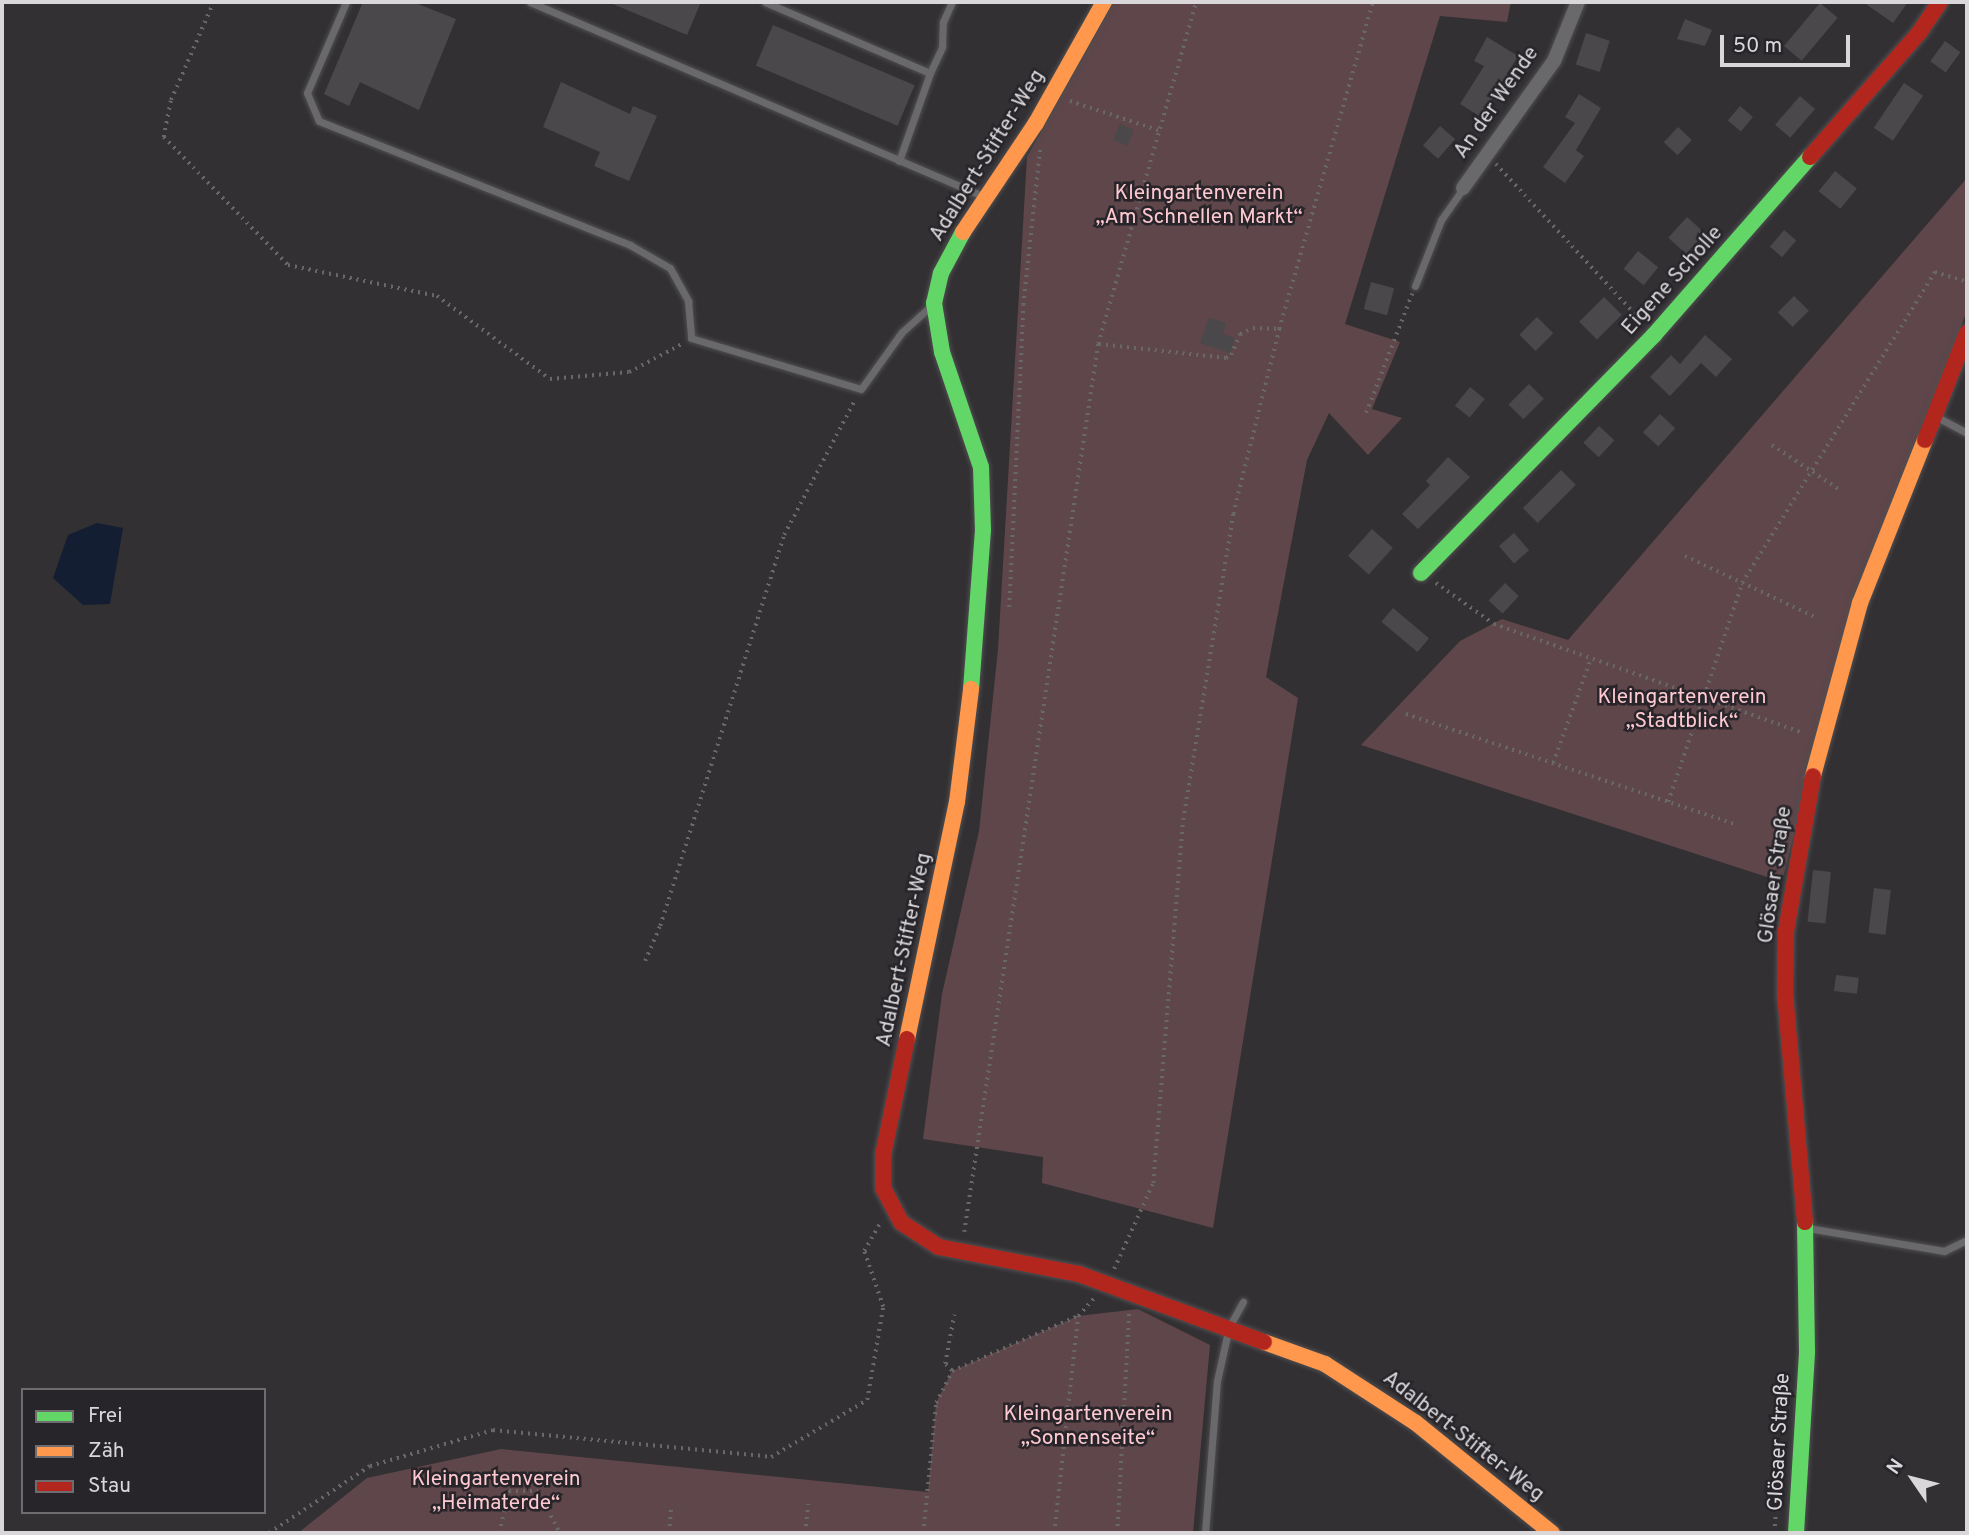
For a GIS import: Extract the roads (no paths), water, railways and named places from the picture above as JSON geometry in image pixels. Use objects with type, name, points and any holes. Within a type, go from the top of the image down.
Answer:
[{"type":"street","name":"Adalbert-Stifter-Weg","points":[[1104,2],[1036,123],[957,240],[941,273],[934,303],[942,352],[981,467],[983,530],[973,671],[957,802],[883,1155],[883,1188],[890,1206],[919,1238],[961,1254],[1053,1267],[1104,1288],[1131,1291],[1325,1364],[1380,1396],[1552,1533]]},
{"type":"street","name":"An der Wende","points":[[1463,188],[1554,61],[1578,2]]},
{"type":"street","name":"Eigene Scholle","points":[[1421,573],[1654,335],[1919,33],[1940,2]]},
{"type":"street","name":"Glösaer Straße","points":[[1796,1533],[1807,1351],[1805,1227],[1785,993],[1786,930],[1796,858],[1822,735],[1860,603],[1967,333]]},
{"type":"lane","points":[[346,2],[307,93],[319,121],[640,251],[670,268],[688,301],[691,338],[861,389],[902,332],[934,303]]},
{"type":"lane","points":[[530,2],[986,198]]},
{"type":"lane","points":[[765,2],[930,73]]},
{"type":"lane","points":[[899,161],[942,47],[943,22],[952,2]]},
{"type":"lane","points":[[1415,286],[1441,220],[1463,188]]},
{"type":"lane","points":[[1933,415],[1967,433]]},
{"type":"lane","points":[[1805,1227],[1944,1251],[1967,1240]]},
{"type":"lane","points":[[1205,1533],[1217,1381],[1230,1327],[1243,1302]]},
{"type":"water","points":[[97,523],[123,528],[110,604],[83,605],[53,578],[68,535]]},
{"type":"park label","name":"Kleingartenverein „Am Schnellen Markt“","points":[[1199,206]]},
{"type":"park label","name":"Kleingartenverein „Stadtblick“","points":[[1682,710]]},
{"type":"park label","name":"Kleingartenverein „Sonnenseite“","points":[[1088,1427]]},
{"type":"park label","name":"Kleingartenverein „Heimaterde“","points":[[496,1492]]}]
